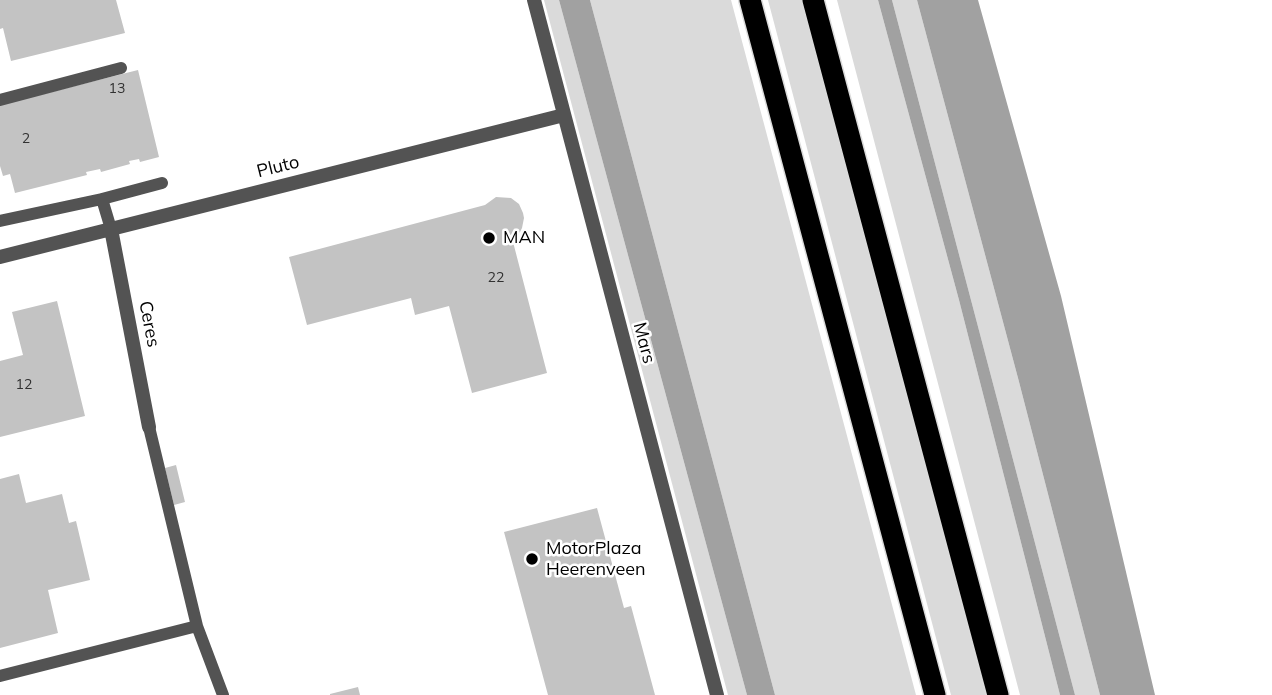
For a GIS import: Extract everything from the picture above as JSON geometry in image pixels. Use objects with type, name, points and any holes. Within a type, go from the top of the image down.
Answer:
[{"type":"highway","points":[[750,0],[935,695]]},
{"type":"highway","points":[[813,0],[998,695]]},
{"type":"street","name":"Mars","points":[[534,0],[717,695]]},
{"type":"street","name":"Pluto","points":[[0,257],[564,115]]},
{"type":"street","name":"Ceres","points":[[111,229],[149,427]]},
{"type":"lane","points":[[0,100],[121,68]]},
{"type":"lane","points":[[0,220],[102,199],[162,183]]},
{"type":"lane","points":[[102,199],[111,229]]},
{"type":"lane","points":[[149,427],[197,626],[223,695]]},
{"type":"lane","points":[[0,676],[197,626]]},
{"type":"shaded area","points":[[544,0],[559,0],[747,695],[728,695]]},
{"type":"shaded area","points":[[559,0],[590,0],[775,695],[747,695]]},
{"type":"shaded area","points":[[590,0],[731,0],[916,695],[775,695]]},
{"type":"shaded area","points":[[768,0],[802,0],[986,695],[951,695]]},
{"type":"shaded area","points":[[837,0],[878,0],[959,300],[1060,695],[1020,695]]},
{"type":"shaded area","points":[[878,0],[892,0],[1075,695],[1060,695],[959,300]]},
{"type":"shaded area","points":[[892,0],[917,0],[1100,695],[1075,695]]},
{"type":"shaded area","points":[[917,0],[978,0],[1061,296],[1155,695],[1100,695]]},
{"type":"building","points":[[0,0],[116,0],[125,33],[11,61],[3,28],[0,29]]},
{"type":"building","points":[[138,70],[159,157],[140,162],[139,159],[129,161],[130,164],[101,172],[100,169],[86,172],[87,175],[15,193],[10,174],[3,176],[0,166],[0,105]]},
{"type":"building","points":[[496,197],[511,198],[519,204],[523,213],[522,228],[512,238],[547,373],[472,393],[449,306],[415,315],[411,298],[307,325],[289,257],[485,205]]},
{"type":"building","points":[[57,301],[85,416],[0,437],[0,361],[23,355],[12,312]]},
{"type":"building","points":[[176,465],[185,502],[174,505],[165,468]]},
{"type":"building","points":[[19,474],[26,503],[62,494],[69,523],[76,521],[90,580],[48,590],[58,633],[0,648],[0,479]]},
{"type":"building","points":[[597,508],[624,608],[631,606],[655,695],[548,695],[504,532]]},
{"type":"building","points":[[358,687],[360,695],[330,695],[330,694]]},
{"type":"place","name":"MAN","points":[[489,238]]},
{"type":"place","name":"MotorPlaza Heerenveen","points":[[532,559]]}]
